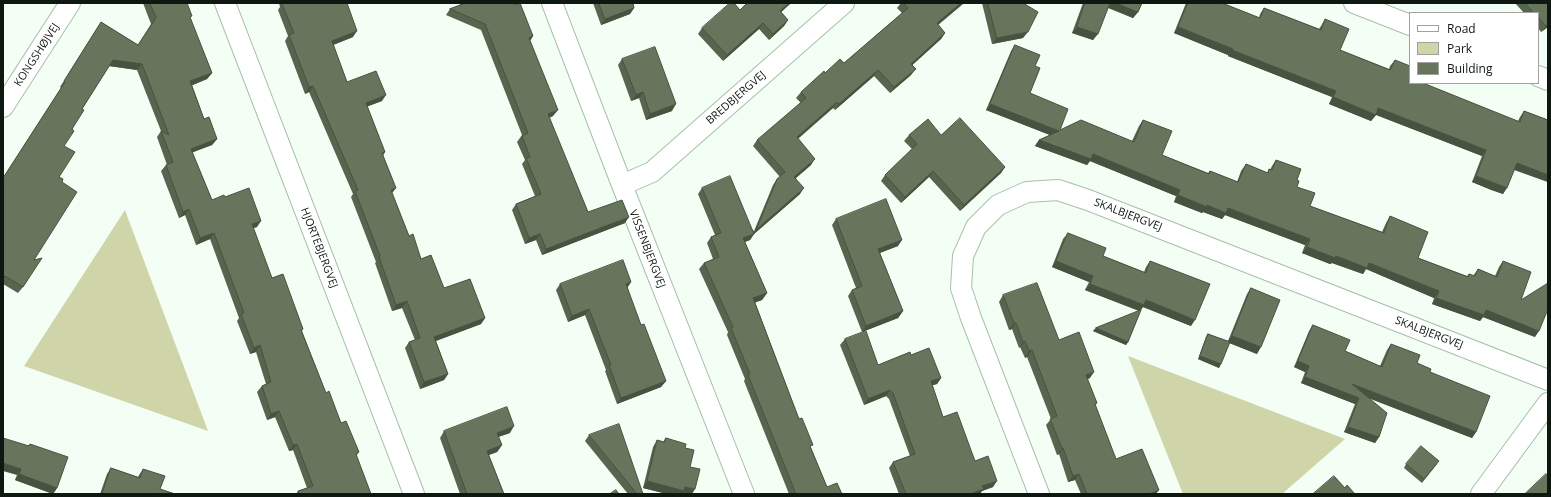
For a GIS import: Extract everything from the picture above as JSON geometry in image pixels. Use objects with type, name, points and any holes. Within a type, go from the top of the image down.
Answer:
[{"type":"street","name":"KONGSHØJVEJ","points":[[3,107],[70,3]]},
{"type":"street","name":"HJORTEBJERGVEJ","points":[[225,3],[414,494]]},
{"type":"street","name":"VISSENBJERGVEJ","points":[[552,3],[744,494]]},
{"type":"street","name":"BREDBJERGVEJ","points":[[622,185],[652,172],[844,3]]},
{"type":"street","points":[[1354,3],[1409,25]]},
{"type":"street","name":"SKALBJERGVEJ","points":[[1039,494],[971,318],[961,288],[964,256],[976,227],[998,205],[1027,192],[1058,190],[1088,200],[1548,380]]},
{"type":"street","points":[[1481,494],[1548,403]]},
{"type":"green space","points":[[125,210],[129,221],[208,431],[24,366]]},
{"type":"green space","points":[[1128,356],[1345,439],[1282,494],[1183,494]]},
{"type":"building","points":[[150,3],[187,3],[192,16],[190,17],[212,73],[190,81],[204,119],[209,117],[217,139],[191,149],[212,200],[249,188],[261,221],[252,224],[272,278],[283,274],[303,329],[301,330],[326,393],[329,391],[341,423],[346,421],[359,452],[356,454],[371,494],[299,494],[298,491],[313,486],[297,444],[293,445],[279,411],[271,414],[262,386],[271,382],[260,345],[254,348],[241,314],[244,313],[214,233],[200,238],[189,209],[183,212],[166,165],[173,162],[161,131],[169,135],[142,64],[113,60],[82,109],[84,110],[72,129],[74,131],[64,146],[75,152],[59,177],[63,179],[62,182],[77,192],[34,260],[42,258],[23,287],[5,276],[3,279],[3,178],[65,82],[64,81],[101,22],[138,45],[156,18]]},
{"type":"building","points":[[347,3],[357,31],[332,41],[347,82],[376,71],[386,95],[366,103],[385,152],[382,153],[396,188],[391,190],[409,236],[413,234],[421,259],[431,255],[444,288],[470,279],[485,318],[434,337],[448,374],[424,382],[409,342],[420,338],[407,301],[396,305],[379,257],[380,256],[355,191],[358,190],[313,86],[309,87],[289,35],[294,33],[282,4]]},
{"type":"building","points":[[466,3],[513,3],[514,5],[520,3],[533,36],[529,38],[558,110],[548,114],[588,212],[622,200],[629,217],[546,249],[540,234],[529,238],[516,204],[541,194],[526,158],[530,157],[522,136],[528,133],[485,24],[450,9]]},
{"type":"building","points":[[599,3],[633,3],[634,8],[605,19]]},
{"type":"building","points":[[730,3],[734,3],[740,10],[747,3],[789,3],[780,11],[788,20],[773,34],[763,23],[727,55],[702,28]]},
{"type":"building","points":[[903,3],[961,3],[937,23],[945,33],[911,64],[916,69],[894,87],[878,70],[839,104],[837,102],[797,137],[815,159],[794,177],[804,188],[756,230],[777,179],[785,172],[757,140],[806,98],[801,92],[824,71],[825,73],[840,59],[844,63],[908,8]]},
{"type":"building","points":[[988,3],[1023,3],[1038,12],[1028,32],[997,38]]},
{"type":"building","points":[[1085,3],[1110,3],[1098,34],[1077,27]]},
{"type":"building","points":[[1116,3],[1142,3],[1138,12]]},
{"type":"building","points":[[1188,3],[1222,3],[1260,18],[1264,8],[1321,30],[1325,19],[1349,29],[1340,50],[1390,70],[1395,60],[1409,66],[1409,84],[1425,84],[1520,122],[1524,111],[1548,120],[1548,175],[1517,163],[1507,188],[1476,176],[1486,150],[1378,108],[1376,115],[1333,97],[1336,91],[1178,27]]},
{"type":"building","points":[[1525,3],[1548,3],[1548,24],[1546,26],[1539,18],[1539,12],[1533,12]]},
{"type":"building","points":[[1015,45],[1040,55],[1035,66],[1040,68],[1030,93],[1068,109],[1060,130],[1081,120],[1134,142],[1143,120],[1172,131],[1162,155],[1209,174],[1210,171],[1238,182],[1246,164],[1268,173],[1269,169],[1272,170],[1276,160],[1301,169],[1297,180],[1299,181],[1297,187],[1315,193],[1310,206],[1384,233],[1390,216],[1428,232],[1418,258],[1468,277],[1469,274],[1475,276],[1478,269],[1497,277],[1503,261],[1531,272],[1521,300],[1548,283],[1548,309],[1539,331],[1486,310],[1484,315],[1436,298],[1439,291],[1369,263],[1367,268],[1307,247],[1310,239],[1228,208],[1226,213],[1207,205],[1207,207],[1178,195],[1180,190],[1093,154],[1091,159],[1039,140],[1059,131],[990,104]]},
{"type":"building","points":[[655,47],[676,104],[650,114],[643,92],[636,95],[622,59]]},
{"type":"building","points":[[960,118],[1005,167],[964,205],[933,171],[905,197],[885,175],[917,144],[909,135],[928,119],[941,135]]},
{"type":"building","points":[[730,176],[754,234],[743,238],[767,293],[753,298],[799,419],[802,418],[813,445],[810,446],[827,487],[837,483],[842,494],[796,494],[748,375],[750,374],[731,328],[733,327],[704,263],[719,257],[711,237],[721,233],[702,188]]},
{"type":"building","points":[[886,199],[902,240],[878,249],[903,311],[866,326],[852,290],[862,286],[836,219]]},
{"type":"building","points":[[1068,233],[1106,248],[1103,256],[1146,273],[1150,261],[1210,284],[1195,320],[1146,300],[1144,305],[1090,284],[1093,276],[1056,261]]},
{"type":"building","points":[[623,260],[631,282],[626,284],[641,325],[644,324],[666,381],[621,398],[609,365],[611,365],[589,309],[572,316],[560,284]]},
{"type":"building","points":[[1037,283],[1059,340],[1079,332],[1094,372],[1086,375],[1097,403],[1095,404],[1116,459],[1142,449],[1159,490],[1149,494],[1087,494],[1079,474],[1073,476],[1063,448],[1050,419],[1057,416],[1032,350],[1029,351],[1025,341],[1023,342],[1003,295]]},
{"type":"building","points":[[1251,288],[1280,300],[1261,347],[1232,336]]},
{"type":"building","points":[[1141,310],[1128,342],[1096,328]]},
{"type":"building","points":[[1313,325],[1350,340],[1345,351],[1382,367],[1391,344],[1420,355],[1417,363],[1431,369],[1430,372],[1490,396],[1476,432],[1352,384],[1387,413],[1379,437],[1348,427],[1359,398],[1305,377],[1309,366],[1298,361]]},
{"type":"building","points":[[866,331],[878,365],[910,352],[911,355],[929,348],[941,378],[931,381],[943,417],[957,412],[975,461],[988,456],[997,481],[982,486],[984,489],[973,494],[906,494],[893,462],[915,454],[893,393],[890,390],[868,399],[845,339]]},
{"type":"building","points":[[1208,334],[1230,342],[1221,364],[1200,356]]},
{"type":"building","points":[[507,407],[514,426],[497,433],[502,445],[487,451],[504,494],[467,494],[444,431]]},
{"type":"building","points":[[619,424],[643,494],[637,494],[589,435]]},
{"type":"building","points":[[3,438],[29,446],[30,444],[68,457],[57,488],[19,474],[21,469],[3,463]]},
{"type":"building","points":[[666,438],[686,444],[685,448],[694,450],[690,467],[700,469],[695,489],[685,487],[684,491],[647,481],[657,440],[664,442]]},
{"type":"building","points":[[1421,446],[1439,461],[1424,479],[1406,464]]},
{"type":"building","points":[[111,468],[140,478],[143,469],[165,476],[160,489],[175,494],[102,494]]},
{"type":"building","points":[[1546,474],[1548,475],[1548,494],[1525,494]]},
{"type":"building","points":[[1334,476],[1345,488],[1347,485],[1355,494],[1313,494]]},
{"type":"building","points":[[616,490],[619,494],[610,494]]}]
